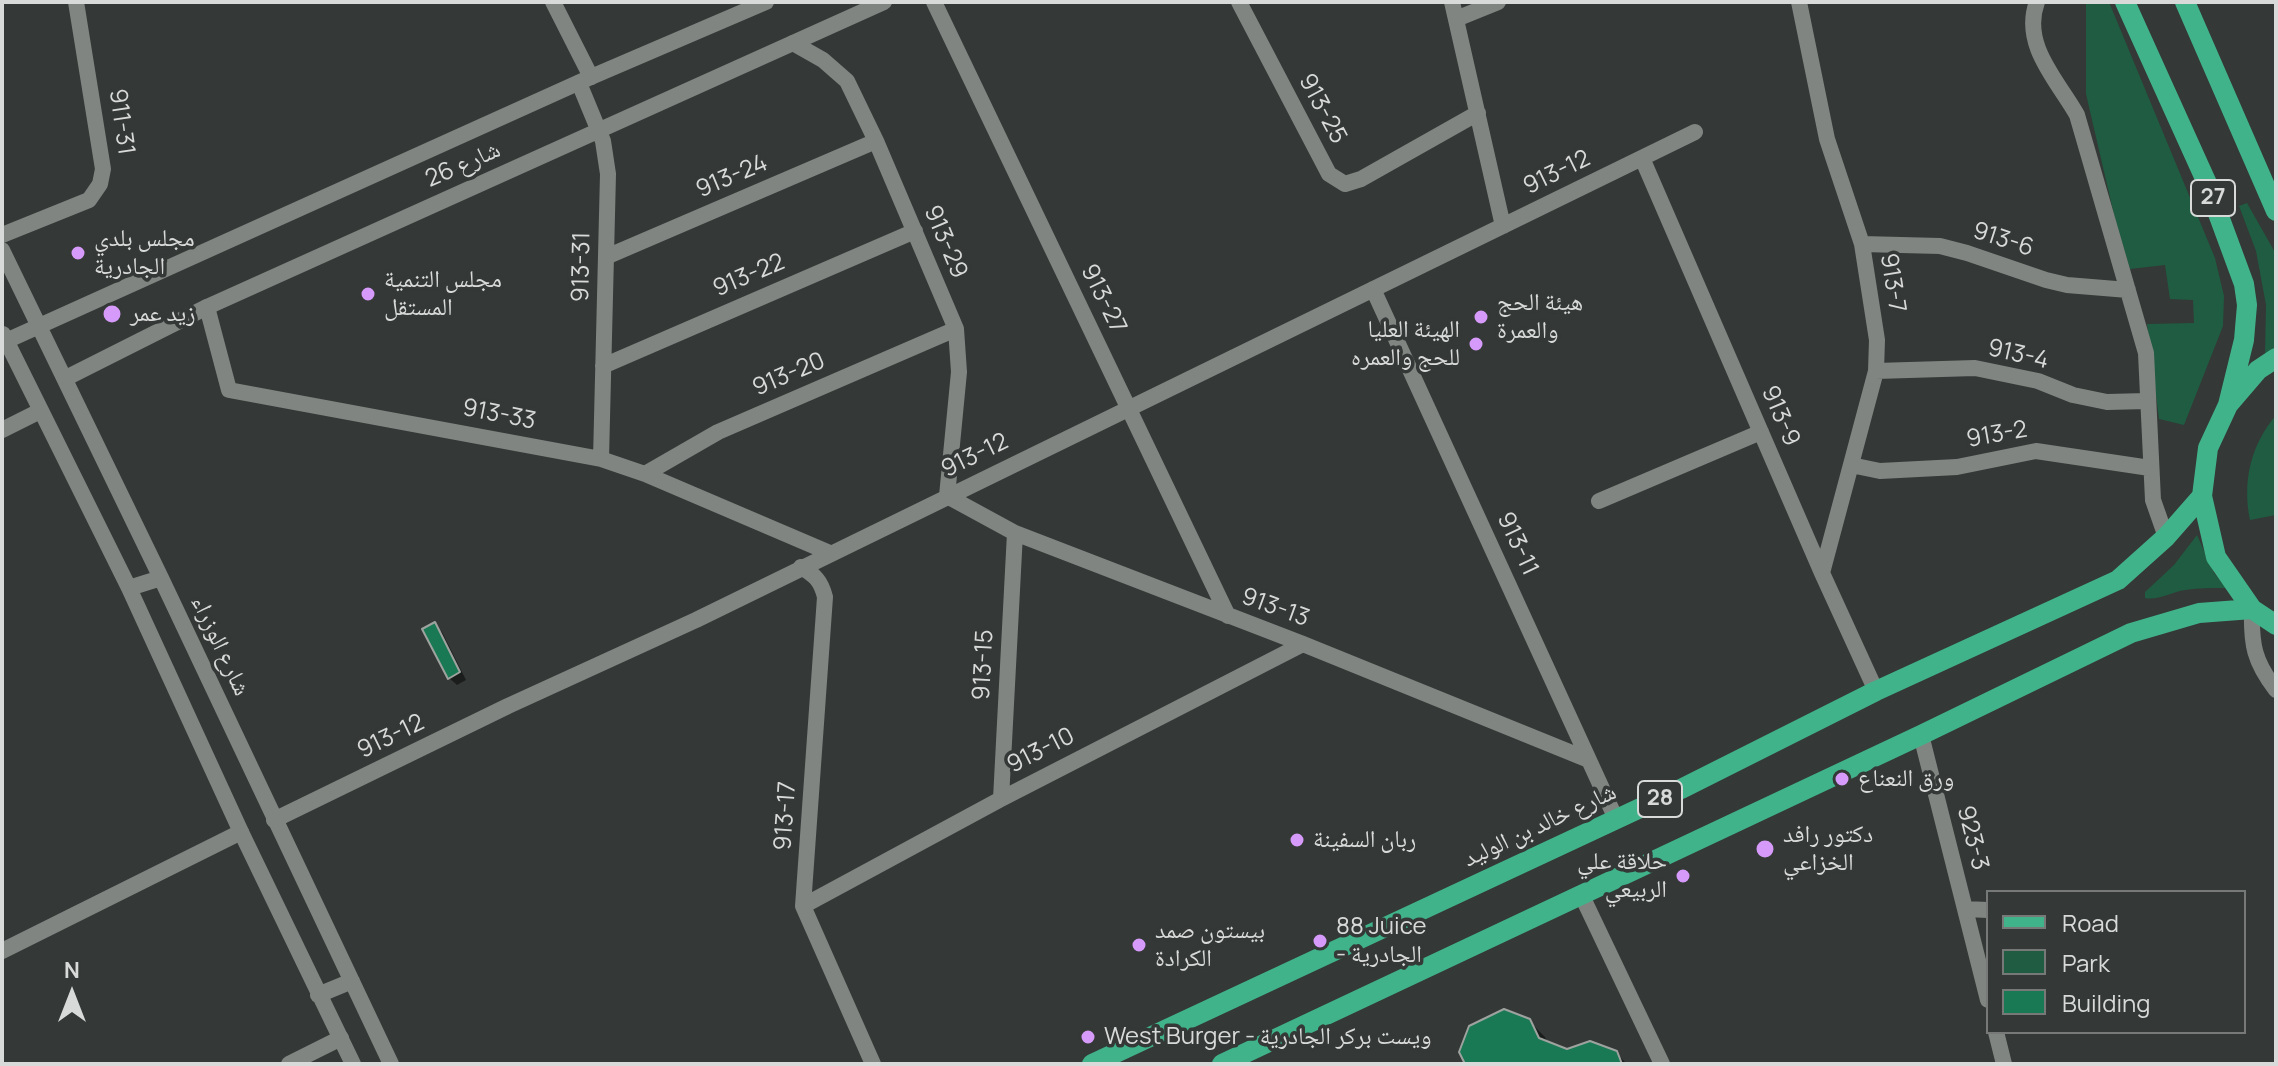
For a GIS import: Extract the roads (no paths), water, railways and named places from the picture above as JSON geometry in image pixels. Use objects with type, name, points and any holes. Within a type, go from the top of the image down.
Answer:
[{"type":"main road","name":"27","points":[[2125,2],[2206,181],[2244,284],[2247,305],[2244,340],[2228,405]]},
{"type":"main road","name":"27","points":[[2185,2],[2276,211]]},
{"type":"main road","points":[[2276,358],[2258,370],[2228,405],[2208,448],[2202,496],[2216,557],[2252,609],[2276,625]]},
{"type":"main road","name":"شارع خالد بن الوليد","points":[[1092,1064],[1616,819],[1876,691],[2118,580],[2166,537],[2202,496]]},
{"type":"main road","name":"28","points":[[1222,1064],[2131,633],[2199,613],[2252,609]]},
{"type":"street","name":"911-31","points":[[2,235],[89,200],[100,184],[103,169],[76,2]]},
{"type":"street","name":"913-31","points":[[553,2],[585,80],[606,152],[601,459]]},
{"type":"street","name":"شارع 26","points":[[4,337],[41,327],[585,80],[766,2]]},
{"type":"street","name":"شارع 26","points":[[66,378],[207,307],[884,2]]},
{"type":"street","name":"913-27","points":[[934,2],[1228,616]]},
{"type":"street","name":"913-25","points":[[1239,2],[1329,174],[1345,184],[1361,179],[1478,113]]},
{"type":"street","points":[[1452,2],[1503,226]]},
{"type":"street","points":[[1456,19],[1498,2]]},
{"type":"street","name":"913-7","points":[[1799,2],[1827,139],[1862,244],[1877,340],[1876,371],[1822,573]]},
{"type":"street","points":[[2037,2],[2034,37],[2049,75],[2063,90],[2077,115],[2146,353],[2153,500],[2166,537]]},
{"type":"street","name":"913-29","points":[[793,43],[823,60],[847,81],[876,141],[956,329],[959,372],[947,496]]},
{"type":"street","name":"913-12","points":[[274,820],[508,706],[696,620],[1695,132]]},
{"type":"street","name":"913-24","points":[[606,257],[876,141]]},
{"type":"street","name":"913-9","points":[[1642,158],[1876,691]]},
{"type":"street","name":"913-22","points":[[603,366],[915,231]]},
{"type":"street","name":"913-6","points":[[1862,244],[1940,246],[2067,285],[2128,290]]},
{"type":"street","name":"شارع الوزراء","points":[[2,250],[66,378],[391,1064]]},
{"type":"street","name":"913-11","points":[[1373,289],[1616,819]]},
{"type":"street","name":"913-33","points":[[207,307],[229,390],[601,459],[645,474],[830,553]]},
{"type":"street","name":"913-20","points":[[645,474],[718,432],[956,329]]},
{"type":"street","points":[[4,337],[129,588],[241,832],[353,1064]]},
{"type":"street","name":"913-4","points":[[1876,371],[1975,368],[2038,381],[2073,395],[2107,402],[2147,401]]},
{"type":"street","points":[[2,430],[40,411]]},
{"type":"street","points":[[1599,501],[1761,432]]},
{"type":"street","name":"913-2","points":[[1851,465],[1880,471],[1957,467],[2036,451],[2150,468]]},
{"type":"street","name":"913-13","points":[[947,496],[1015,533],[1303,644],[1589,760]]},
{"type":"street","name":"913-15","points":[[1001,799],[1015,533]]},
{"type":"street","name":"913-17","points":[[801,567],[822,583],[825,597],[803,906],[873,1064]]},
{"type":"street","points":[[129,588],[161,578]]},
{"type":"street","points":[[2252,609],[2253,650],[2260,668],[2276,690]]},
{"type":"street","name":"913-10","points":[[803,906],[1001,799],[1303,644]]},
{"type":"street","name":"923-3","points":[[1921,735],[1986,992]]},
{"type":"street","points":[[2,951],[241,832]]},
{"type":"street","points":[[1581,894],[1662,1064]]},
{"type":"street","points":[[1965,909],[1986,910]]},
{"type":"street","points":[[318,995],[352,981]]},
{"type":"street","points":[[1996,1034],[2004,1064]]},
{"type":"street","points":[[289,1064],[341,1038]]},
{"type":"place","name":"مجلس بلدي الجادرية","points":[[78,253]]},
{"type":"place","name":"مجلس التنمية المستقل","points":[[368,294]]},
{"type":"place","name":"زيد عمر","points":[[112,314]]},
{"type":"place","name":"هيئة الحج والعمرة","points":[[1481,317]]},
{"type":"place","name":"الهيئة العليا للحج والعمره","points":[[1476,344]]},
{"type":"place","name":"ورق النعناع","points":[[1842,779]]},
{"type":"place","name":"ربان السفينة","points":[[1297,840]]},
{"type":"place","name":"دكتور رافد الخزاعي","points":[[1765,849]]},
{"type":"place","name":"حلاقة علي الربيعي","points":[[1683,876]]},
{"type":"place","name":"88 Juice - الجادرية","points":[[1320,941]]},
{"type":"place","name":"بيستون صمد الكرادة","points":[[1139,945]]},
{"type":"place","name":"West Burger - ويست بركر الجادرية","points":[[1088,1037]]}]
